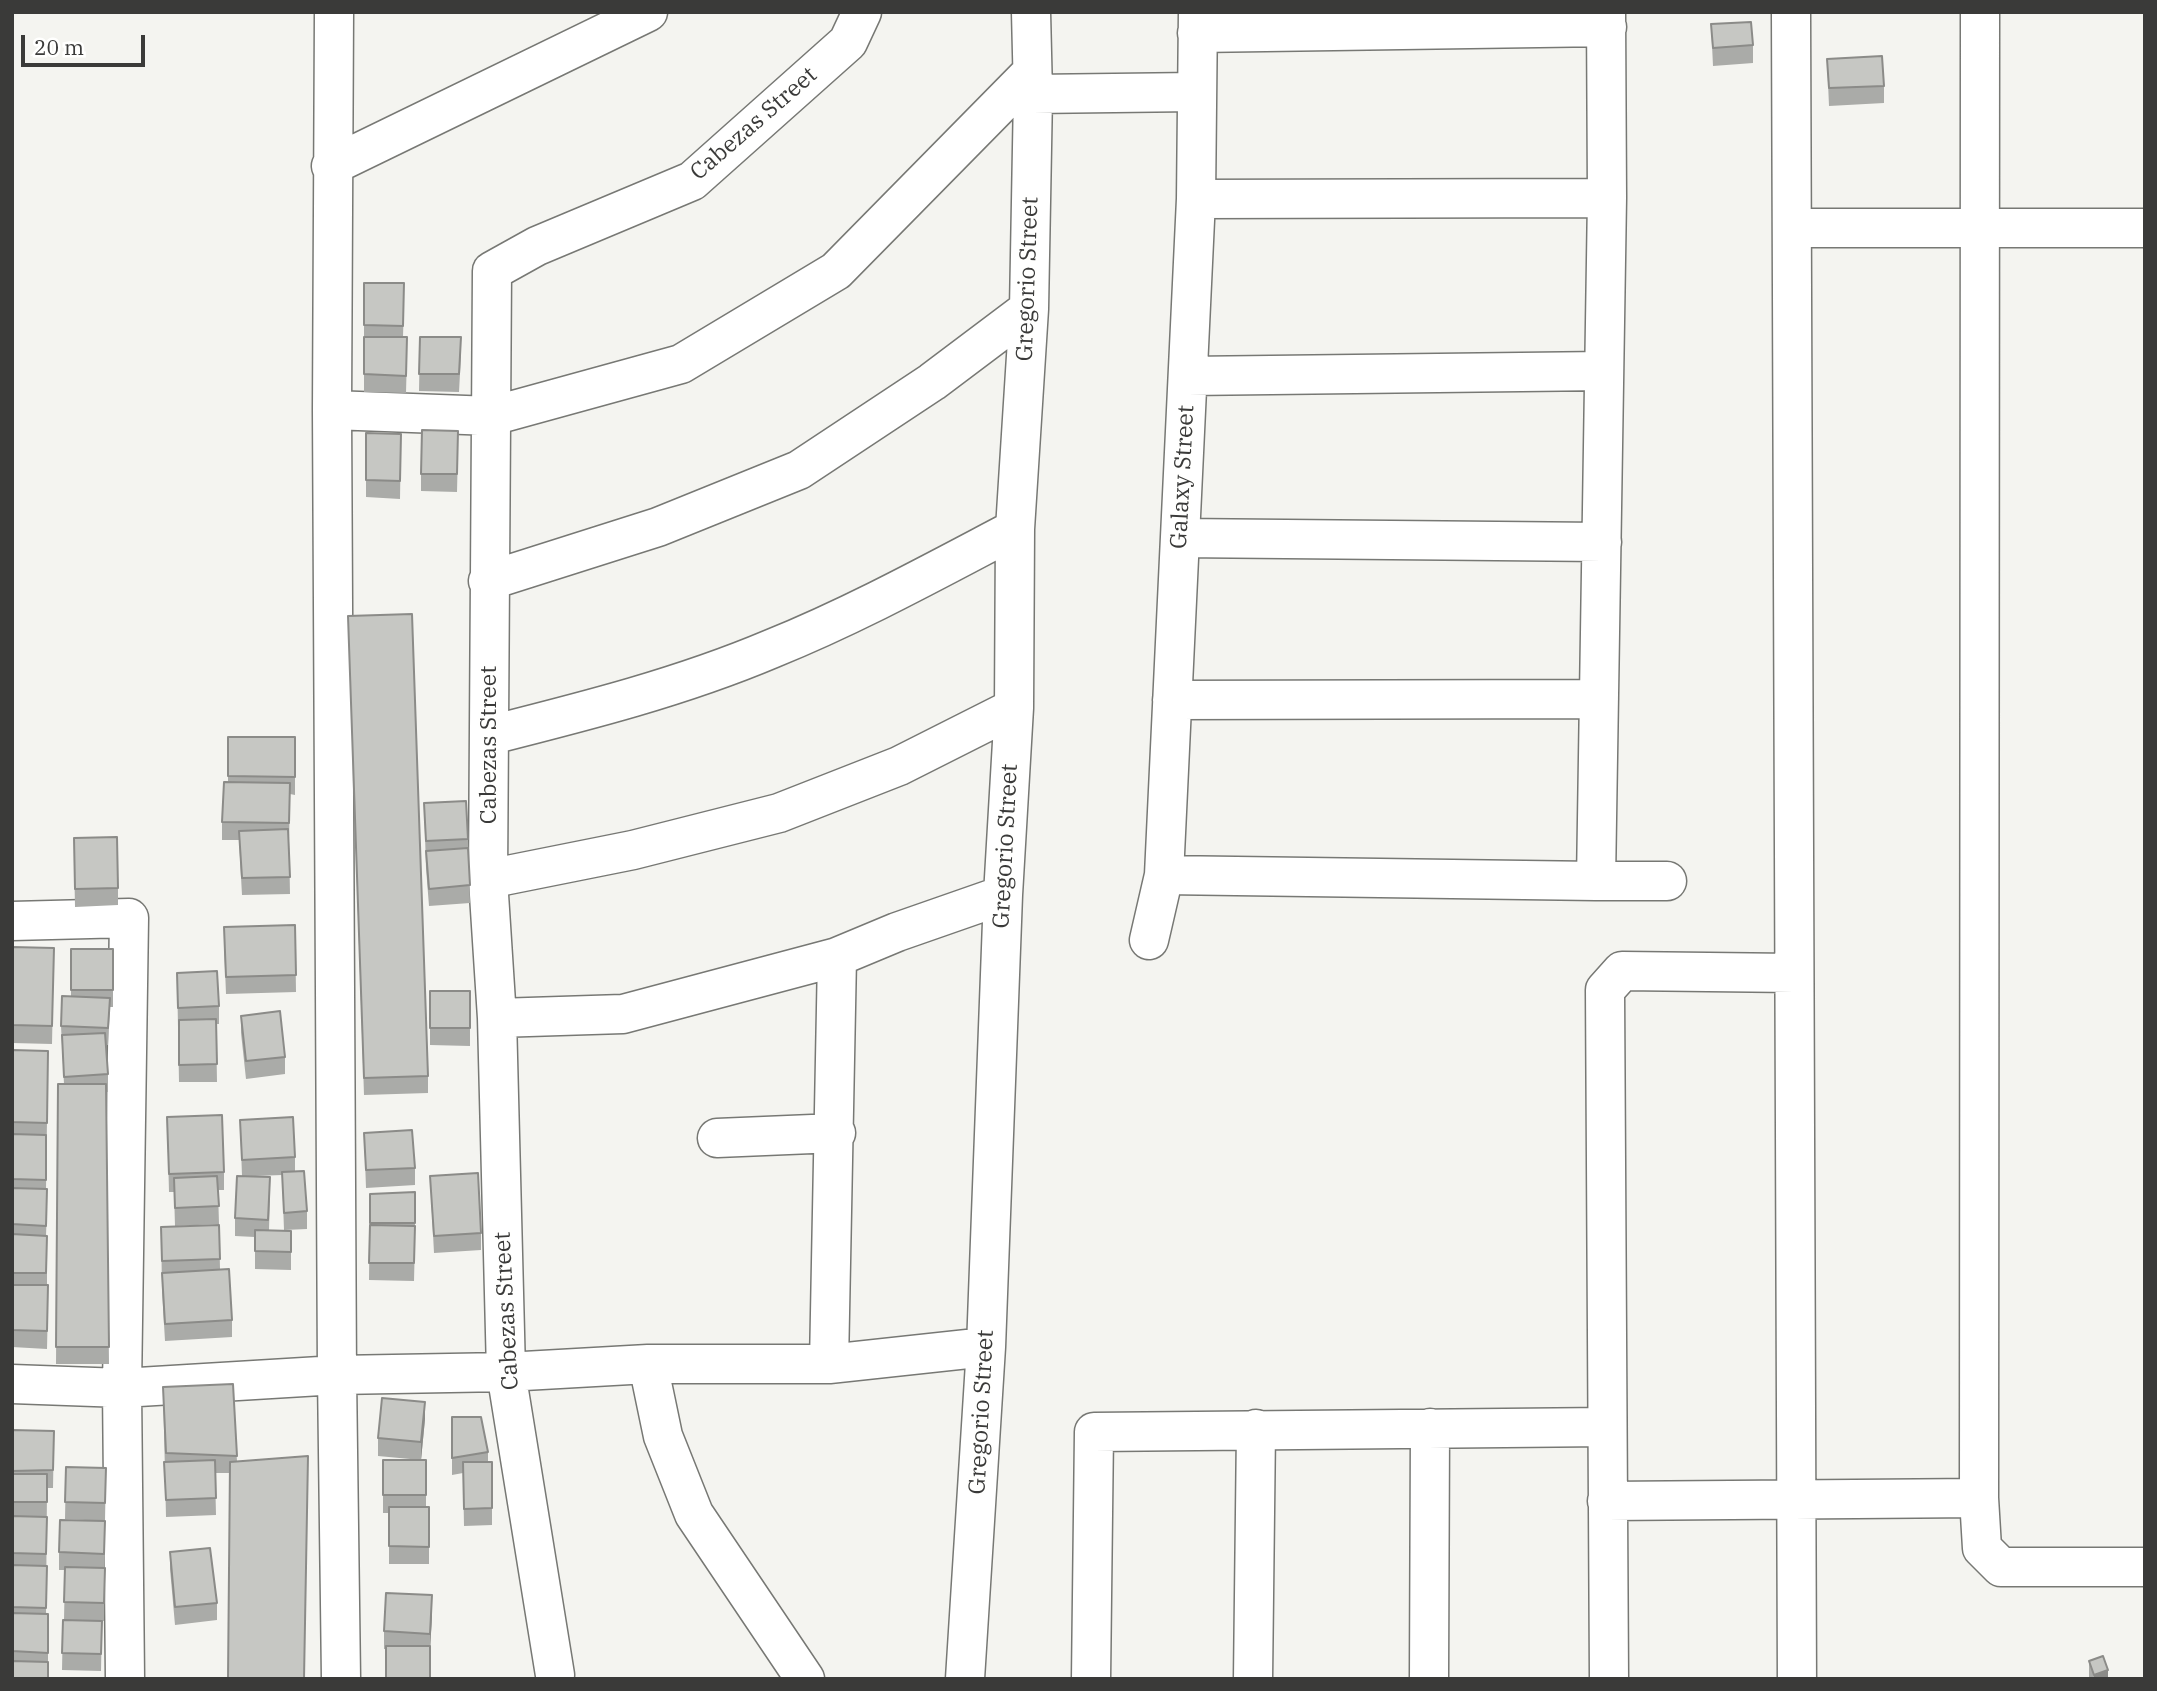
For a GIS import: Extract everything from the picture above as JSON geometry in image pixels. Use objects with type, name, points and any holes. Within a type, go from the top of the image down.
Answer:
[{"type":"street","points":[[334,12],[331,166],[332,410],[341,1679]]},
{"type":"street","points":[[331,166],[648,12]]},
{"type":"street","name":"Cabezas Street","points":[[555,1675],[506,1372],[497,1018],[488,879],[492,271],[537,246],[692,181],[848,42],[862,12]]},
{"type":"street","name":"Gregorio Street","points":[[965,1679],[986,1347],[1003,895],[1014,708],[1015,529],[1029,309],[1031,12]]},
{"type":"street","points":[[1791,12],[1797,1679]]},
{"type":"street","points":[[1980,12],[1979,1498],[1982,1548],[2001,1567],[2145,1567]]},
{"type":"street","points":[[1197,22],[1606,20],[1605,371],[1596,881]]},
{"type":"street","name":"Galaxy Street","points":[[1149,940],[1164,875],[1196,199],[1197,22]]},
{"type":"street","points":[[332,410],[492,416],[681,364],[836,271],[1032,83],[1195,93]]},
{"type":"street","points":[[1196,199],[1607,198]]},
{"type":"street","points":[[1792,228],[2145,228]]},
{"type":"street","points":[[488,581],[658,527],[799,470],[932,382],[1029,309]]},
{"type":"street","points":[[1188,376],[1605,371]]},
{"type":"street","points":[[491,735],[633,699],[770,650],[891,595],[1015,529]]},
{"type":"street","points":[[1180,538],[1602,542]]},
{"type":"street","points":[[1172,700],[1599,699]]},
{"type":"street","points":[[488,879],[633,850],[779,813],[899,766],[1014,708]]},
{"type":"street","points":[[1164,875],[1667,881]]},
{"type":"street","points":[[497,1018],[624,1014],[837,957],[897,932],[1003,895]]},
{"type":"street","points":[[12,921],[129,918],[122,1388],[125,1679]]},
{"type":"street","points":[[829,1364],[836,1133],[837,957]]},
{"type":"street","points":[[1609,1679],[1605,990],[1622,971],[1794,973]]},
{"type":"street","points":[[717,1138],[836,1133]]},
{"type":"street","points":[[12,1384],[122,1388],[337,1375],[506,1372],[648,1364],[829,1364],[986,1347]]},
{"type":"street","points":[[648,1364],[663,1436],[694,1514],[805,1679]]},
{"type":"street","points":[[1091,1679],[1094,1432],[1607,1427]]},
{"type":"street","points":[[1429,1679],[1430,1428]]},
{"type":"street","points":[[1253,1679],[1256,1429]]},
{"type":"street","points":[[1607,1501],[1979,1498]]},
{"type":"building","points":[[1751,22],[1753,45],[1713,48],[1711,24]]},
{"type":"building","points":[[1882,56],[1884,86],[1829,88],[1827,59]]},
{"type":"building","points":[[364,283],[404,283],[403,326],[364,325]]},
{"type":"building","points":[[364,337],[407,337],[406,376],[364,374]]},
{"type":"building","points":[[420,337],[461,337],[459,374],[419,374]]},
{"type":"building","points":[[422,430],[458,431],[457,474],[421,474]]},
{"type":"building","points":[[366,433],[401,434],[400,481],[366,480]]},
{"type":"building","points":[[412,614],[428,1076],[364,1078],[348,616]]},
{"type":"building","points":[[228,737],[295,737],[295,777],[228,776]]},
{"type":"building","points":[[224,782],[290,783],[289,823],[222,822]]},
{"type":"building","points":[[466,801],[468,839],[426,841],[424,803]]},
{"type":"building","points":[[288,829],[290,877],[242,878],[239,831]]},
{"type":"building","points":[[117,837],[118,888],[75,889],[74,838]]},
{"type":"building","points":[[468,848],[470,885],[429,889],[426,851]]},
{"type":"building","points":[[295,925],[296,975],[226,977],[224,927]]},
{"type":"building","points":[[12,947],[54,948],[52,1026],[12,1025]]},
{"type":"building","points":[[71,949],[113,949],[113,990],[71,990]]},
{"type":"building","points":[[217,971],[219,1006],[178,1008],[177,973]]},
{"type":"building","points":[[430,991],[470,991],[470,1028],[430,1028]]},
{"type":"building","points":[[62,996],[110,998],[108,1028],[61,1026]]},
{"type":"building","points":[[280,1011],[285,1057],[246,1061],[241,1016]]},
{"type":"building","points":[[216,1019],[217,1064],[179,1065],[179,1020]]},
{"type":"building","points":[[105,1033],[108,1074],[64,1077],[62,1035]]},
{"type":"building","points":[[12,1050],[48,1051],[47,1123],[12,1122]]},
{"type":"building","points":[[58,1084],[106,1084],[109,1347],[56,1347]]},
{"type":"building","points":[[222,1115],[224,1172],[169,1174],[167,1117]]},
{"type":"building","points":[[293,1117],[295,1157],[242,1160],[240,1120]]},
{"type":"building","points":[[412,1130],[415,1168],[366,1170],[364,1133]]},
{"type":"building","points":[[12,1134],[46,1135],[46,1180],[12,1179]]},
{"type":"building","points":[[304,1171],[307,1211],[284,1213],[282,1172]]},
{"type":"building","points":[[478,1173],[481,1233],[434,1236],[430,1176]]},
{"type":"building","points":[[217,1176],[219,1206],[175,1208],[174,1178]]},
{"type":"building","points":[[237,1176],[270,1177],[268,1220],[235,1218]]},
{"type":"building","points":[[12,1188],[47,1189],[46,1226],[12,1224]]},
{"type":"building","points":[[415,1192],[415,1223],[370,1223],[370,1194]]},
{"type":"building","points":[[219,1225],[220,1259],[162,1261],[161,1227]]},
{"type":"building","points":[[370,1225],[415,1226],[414,1263],[369,1263]]},
{"type":"building","points":[[255,1230],[291,1231],[291,1252],[255,1251]]},
{"type":"building","points":[[12,1234],[47,1236],[46,1273],[12,1273]]},
{"type":"building","points":[[229,1269],[232,1320],[165,1324],[162,1273]]},
{"type":"building","points":[[12,1285],[48,1285],[47,1331],[12,1330]]},
{"type":"building","points":[[233,1384],[237,1456],[166,1453],[163,1387]]},
{"type":"building","points":[[382,1398],[425,1402],[421,1442],[378,1438]]},
{"type":"building","points":[[452,1417],[481,1417],[488,1452],[452,1458]]},
{"type":"building","points":[[12,1430],[54,1431],[53,1470],[12,1471]]},
{"type":"building","points":[[308,1456],[304,1679],[228,1679],[230,1462]]},
{"type":"building","points":[[215,1460],[216,1498],[166,1500],[164,1462]]},
{"type":"building","points":[[383,1460],[426,1460],[426,1495],[383,1495]]},
{"type":"building","points":[[463,1462],[492,1462],[492,1508],[464,1509]]},
{"type":"building","points":[[66,1467],[106,1468],[105,1503],[65,1502]]},
{"type":"building","points":[[12,1474],[47,1474],[47,1502],[12,1502]]},
{"type":"building","points":[[389,1507],[429,1507],[429,1547],[389,1546]]},
{"type":"building","points":[[12,1516],[47,1517],[46,1554],[12,1553]]},
{"type":"building","points":[[60,1520],[105,1521],[104,1554],[59,1552]]},
{"type":"building","points":[[210,1548],[217,1603],[175,1607],[170,1552]]},
{"type":"building","points":[[12,1565],[47,1566],[46,1608],[12,1607]]},
{"type":"building","points":[[65,1567],[105,1568],[104,1603],[64,1602]]},
{"type":"building","points":[[386,1593],[432,1595],[430,1634],[384,1631]]},
{"type":"building","points":[[12,1613],[48,1614],[48,1653],[12,1651]]},
{"type":"building","points":[[63,1620],[102,1621],[101,1654],[62,1653]]},
{"type":"building","points":[[386,1646],[430,1646],[430,1679],[386,1679]]},
{"type":"building","points":[[2103,1656],[2108,1670],[2094,1675],[2089,1661]]},
{"type":"building","points":[[12,1661],[48,1662],[48,1679],[12,1679]]}]
